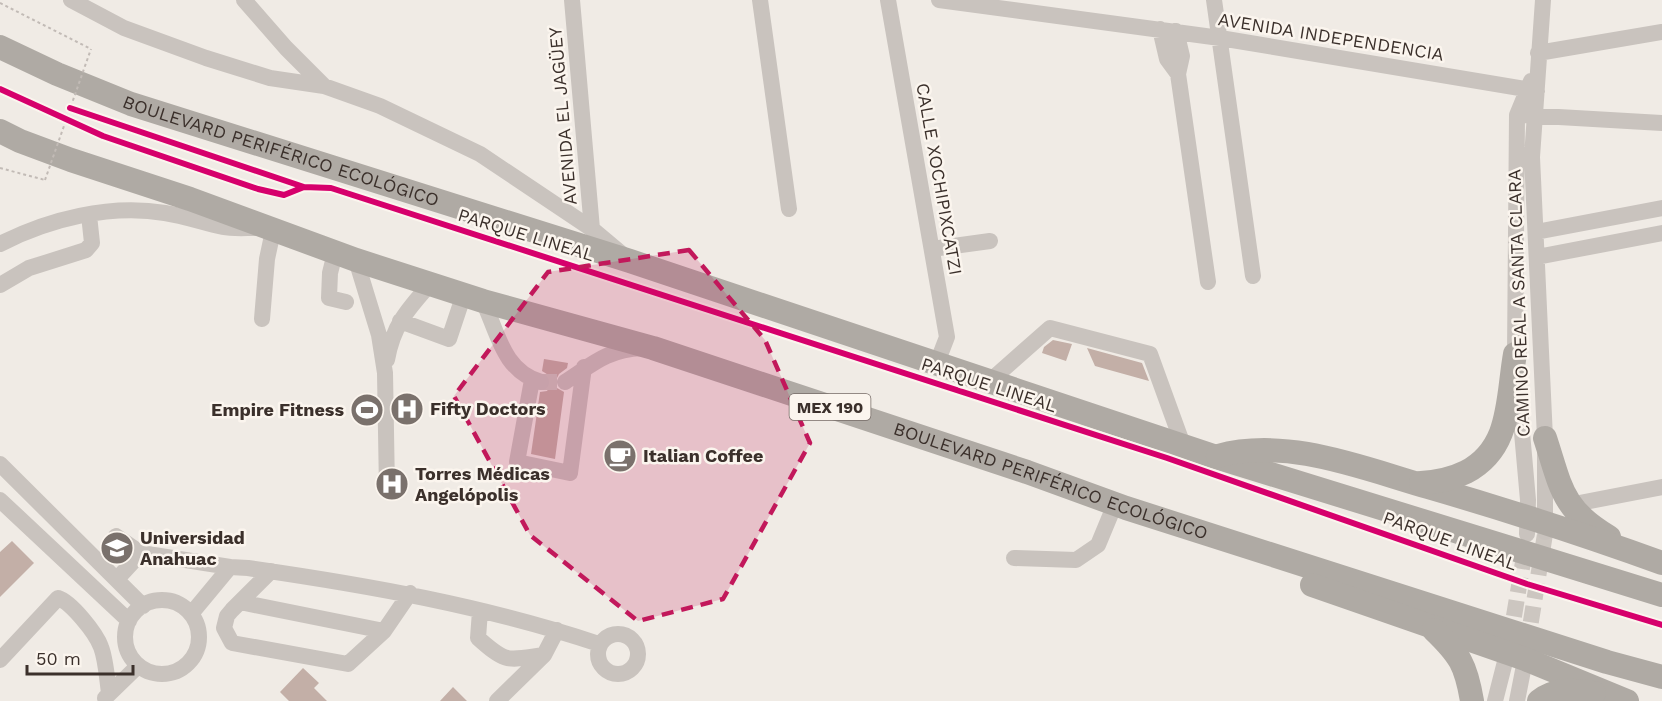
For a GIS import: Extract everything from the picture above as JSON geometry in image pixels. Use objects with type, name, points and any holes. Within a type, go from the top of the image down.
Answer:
[{"type":"highway","name":"BOULEVARD PERIFÉRICO ECOLÓGICO","points":[[0,47],[57,74],[131,104],[630,261],[1216,457],[1662,595]]},
{"type":"highway","name":"BOULEVARD PERIFÉRICO ECOLÓGICO","points":[[0,132],[71,160],[189,199],[346,256],[474,297],[653,348],[1027,472],[1121,506],[1607,662],[1662,677]]},
{"type":"highway","points":[[1411,482],[1437,481],[1463,474],[1494,450],[1504,426],[1515,354]]},
{"type":"highway","points":[[1545,438],[1569,505],[1600,531],[1634,553]]},
{"type":"highway","points":[[1216,457],[1239,451],[1296,453],[1331,460],[1411,482],[1536,527],[1634,553],[1662,563]]},
{"type":"highway","points":[[1121,506],[1137,519],[1172,535],[1239,560],[1517,652],[1625,700]]},
{"type":"highway","points":[[1428,624],[1461,659],[1472,701]]},
{"type":"highway","points":[[1539,701],[1558,691],[1574,690],[1625,700]]},
{"type":"street","points":[[71,0],[124,28],[206,58],[270,78],[324,86],[380,106],[480,154],[592,229],[630,261]]},
{"type":"street","points":[[244,0],[286,48],[324,86]]},
{"type":"street","name":"AVENIDA EL JAGÜEY","points":[[572,0],[592,229]]},
{"type":"street","points":[[760,0],[789,209]]},
{"type":"street","name":"CALLE XOCHIPIXCATZI","points":[[888,0],[947,337],[937,363]]},
{"type":"street","name":"AVENIDA INDEPENDENCIA","points":[[939,0],[1168,30],[1531,91]]},
{"type":"street","points":[[1214,0],[1253,276]]},
{"type":"street","name":"CAMINO REAL A SANTA CLARA","points":[[1536,527],[1515,354],[1517,115],[1531,91],[1538,61],[1543,0]]},
{"type":"street","points":[[1168,30],[1182,56],[1178,74],[1208,282]]},
{"type":"street","points":[[1538,61],[1662,32]]},
{"type":"street","name":"CAMINO REAL A SANTA CLARA","points":[[1531,91],[1535,115],[1532,157],[1545,438],[1536,527]]},
{"type":"street","points":[[1517,115],[1662,123]]},
{"type":"street","points":[[1536,232],[1662,208]]},
{"type":"street","points":[[0,244],[42,225],[88,214],[137,211],[185,216],[225,228],[269,229],[262,319]]},
{"type":"street","points":[[0,285],[29,268],[86,250],[92,243],[88,214]]},
{"type":"street","points":[[1537,257],[1662,232]]},
{"type":"street","points":[[932,249],[990,241]]},
{"type":"street","points":[[346,302],[329,298],[330,273],[346,256],[379,335],[385,373],[387,490]]},
{"type":"street","points":[[385,373],[391,340],[400,321],[406,310],[431,283]]},
{"type":"street","points":[[400,321],[449,339],[474,297]]},
{"type":"street","points":[[474,297],[510,362],[523,375],[536,381],[517,462],[570,473],[584,367]]},
{"type":"street","points":[[990,381],[1050,328],[1150,354],[1183,445]]},
{"type":"street","points":[[565,382],[594,361],[619,351],[653,348]]},
{"type":"street","points":[[0,464],[143,606]]},
{"type":"street","points":[[1569,505],[1662,487]]},
{"type":"street","points":[[0,500],[129,621]]},
{"type":"street","points":[[1014,558],[1076,560],[1098,545],[1121,506]]},
{"type":"street","points":[[116,536],[141,553],[410,593],[557,630],[599,644]]},
{"type":"street","points":[[117,579],[141,553]]},
{"type":"street","points":[[191,614],[230,567]]},
{"type":"street","points":[[271,571],[228,616],[224,628],[232,643],[348,664],[384,631],[410,593]]},
{"type":"street","points":[[0,660],[58,598],[64,600],[84,621],[101,646],[106,697]]},
{"type":"street","points":[[156,601],[169,601],[181,605],[191,614],[197,625],[198,648],[183,668],[160,675],[138,666],[130,657],[125,633],[129,621],[143,606],[156,601]]},
{"type":"street","points":[[240,602],[384,631]]},
{"type":"street","points":[[480,611],[478,638],[498,656],[512,660],[544,655]]},
{"type":"street","points":[[497,701],[544,655],[557,630]]},
{"type":"street","points":[[1495,701],[1517,652]]},
{"type":"street","points":[[1517,652],[1517,701]]},
{"type":"street","points":[[106,697],[138,666]]},
{"type":"path","points":[[0,3],[91,49],[45,180],[0,168]]},
{"type":"path","points":[[70,108],[81,111]]},
{"type":"path","points":[[62,117],[72,122]]},
{"type":"highlighted area","points":[[689,250],[765,340],[810,443],[723,599],[638,621],[530,535],[454,396],[548,272]]},
{"type":"building","points":[[1053,340],[1072,344],[1066,361],[1042,353],[1044,347]]},
{"type":"building","points":[[1087,348],[1142,363],[1149,381],[1095,366]]},
{"type":"building","points":[[544,359],[568,363],[567,368],[559,374],[555,382],[557,388],[564,392],[555,459],[531,454],[540,392],[547,391],[551,385],[550,376],[542,371]]},
{"type":"building","points":[[12,541],[34,563],[0,597],[0,552]]},
{"type":"building","points":[[303,668],[319,683],[314,688],[327,701],[289,701],[280,692]]},
{"type":"building","points":[[453,687],[467,701],[440,701]]},
{"type":"tunnel","points":[[541,382],[565,382]]},
{"type":"tunnel","points":[[1527,646],[1545,534]]},
{"type":"tunnel","points":[[1510,640],[1526,544]]},
{"type":"cycle path","name":"PARQUE LINEAL","points":[[0,89],[103,136],[258,189],[284,195],[304,187],[331,188],[1167,458],[1527,584],[1662,625]]},
{"type":"cycle path","points":[[70,108],[304,187]]},
{"type":"place","name":"Fifty Doctors","points":[[407,409]]},
{"type":"place","name":"Empire Fitness","points":[[367,410]]},
{"type":"place","name":"Italian Coffee","points":[[620,456]]},
{"type":"place","name":"Torres Médicas Angelópolis","points":[[392,484]]},
{"type":"place","name":"Universidad Anahuac","points":[[117,548]]}]
